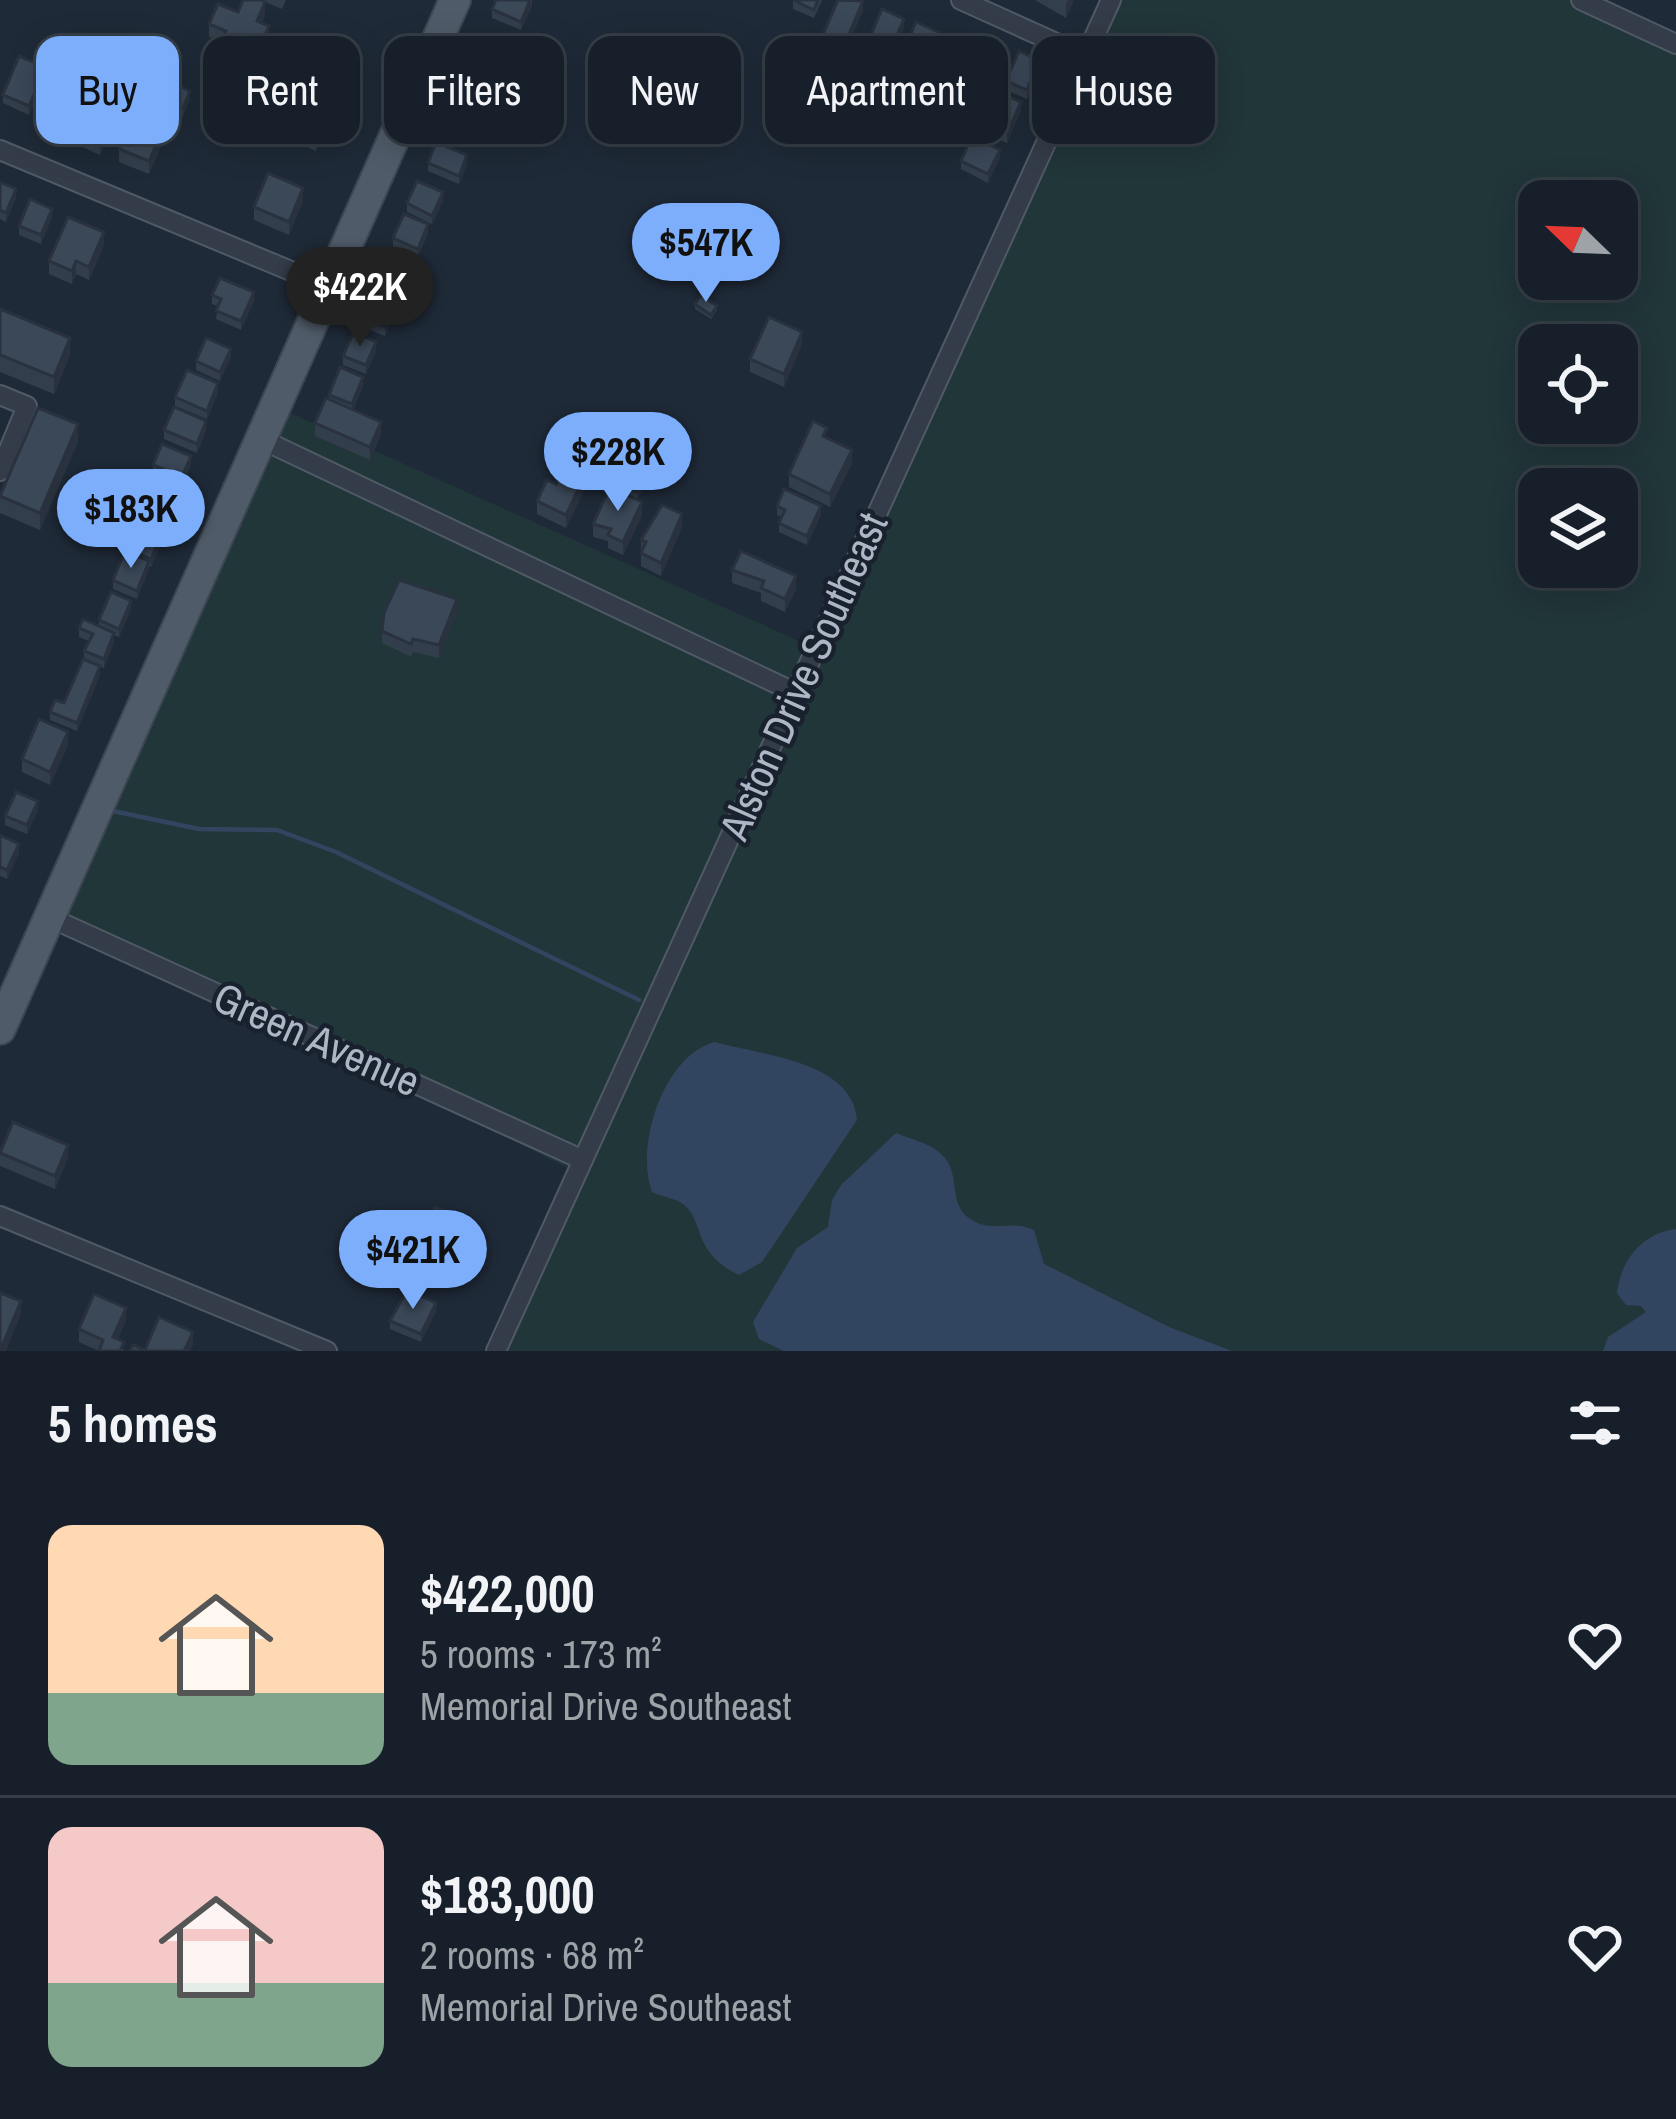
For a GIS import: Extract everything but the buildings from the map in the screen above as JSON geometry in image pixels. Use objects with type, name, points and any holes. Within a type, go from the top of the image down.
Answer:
[{"type":"main road","points":[[0,1028],[455,0]]},
{"type":"street","points":[[961,0],[1041,36]]},
{"type":"street","name":"Alston Drive Southeast","points":[[1094,36],[1111,0]]},
{"type":"street","points":[[1581,0],[1676,44]]},
{"type":"street","name":"Alston Drive Southeast","points":[[496,1351],[1045,144]]},
{"type":"street","points":[[0,150],[327,286]]},
{"type":"street","points":[[0,395],[27,406],[5,445],[0,471]]},
{"type":"street","points":[[261,439],[796,692]]},
{"type":"street","name":"Green Avenue","points":[[51,918],[584,1160]]},
{"type":"street","points":[[0,1216],[327,1351]]},
{"type":"green space","points":[[1120,0],[1585,0],[1676,42],[1676,1351],[496,1351],[577,1173],[48,903],[268,403],[819,650],[1053,144],[1215,144],[1215,36],[1103,36]]},
{"type":"water","points":[[715,1042],[822,1073],[852,1100],[857,1120],[762,1262],[739,1275],[712,1256],[688,1208],[652,1192],[648,1173],[651,1128],[668,1083],[697,1050]]},
{"type":"water","points":[[896,1133],[930,1146],[947,1161],[958,1204],[970,1219],[987,1226],[1034,1230],[1044,1264],[1169,1327],[1232,1351],[784,1351],[759,1339],[753,1322],[797,1248],[828,1227],[832,1200],[841,1185]]},
{"type":"water","points":[[1676,1229],[1676,1351],[1603,1351],[1608,1337],[1646,1312],[1641,1306],[1626,1305],[1617,1293],[1623,1269],[1644,1242]]},
{"type":"waterway","points":[[113,811],[199,829],[277,830],[336,852],[639,1000]]}]
